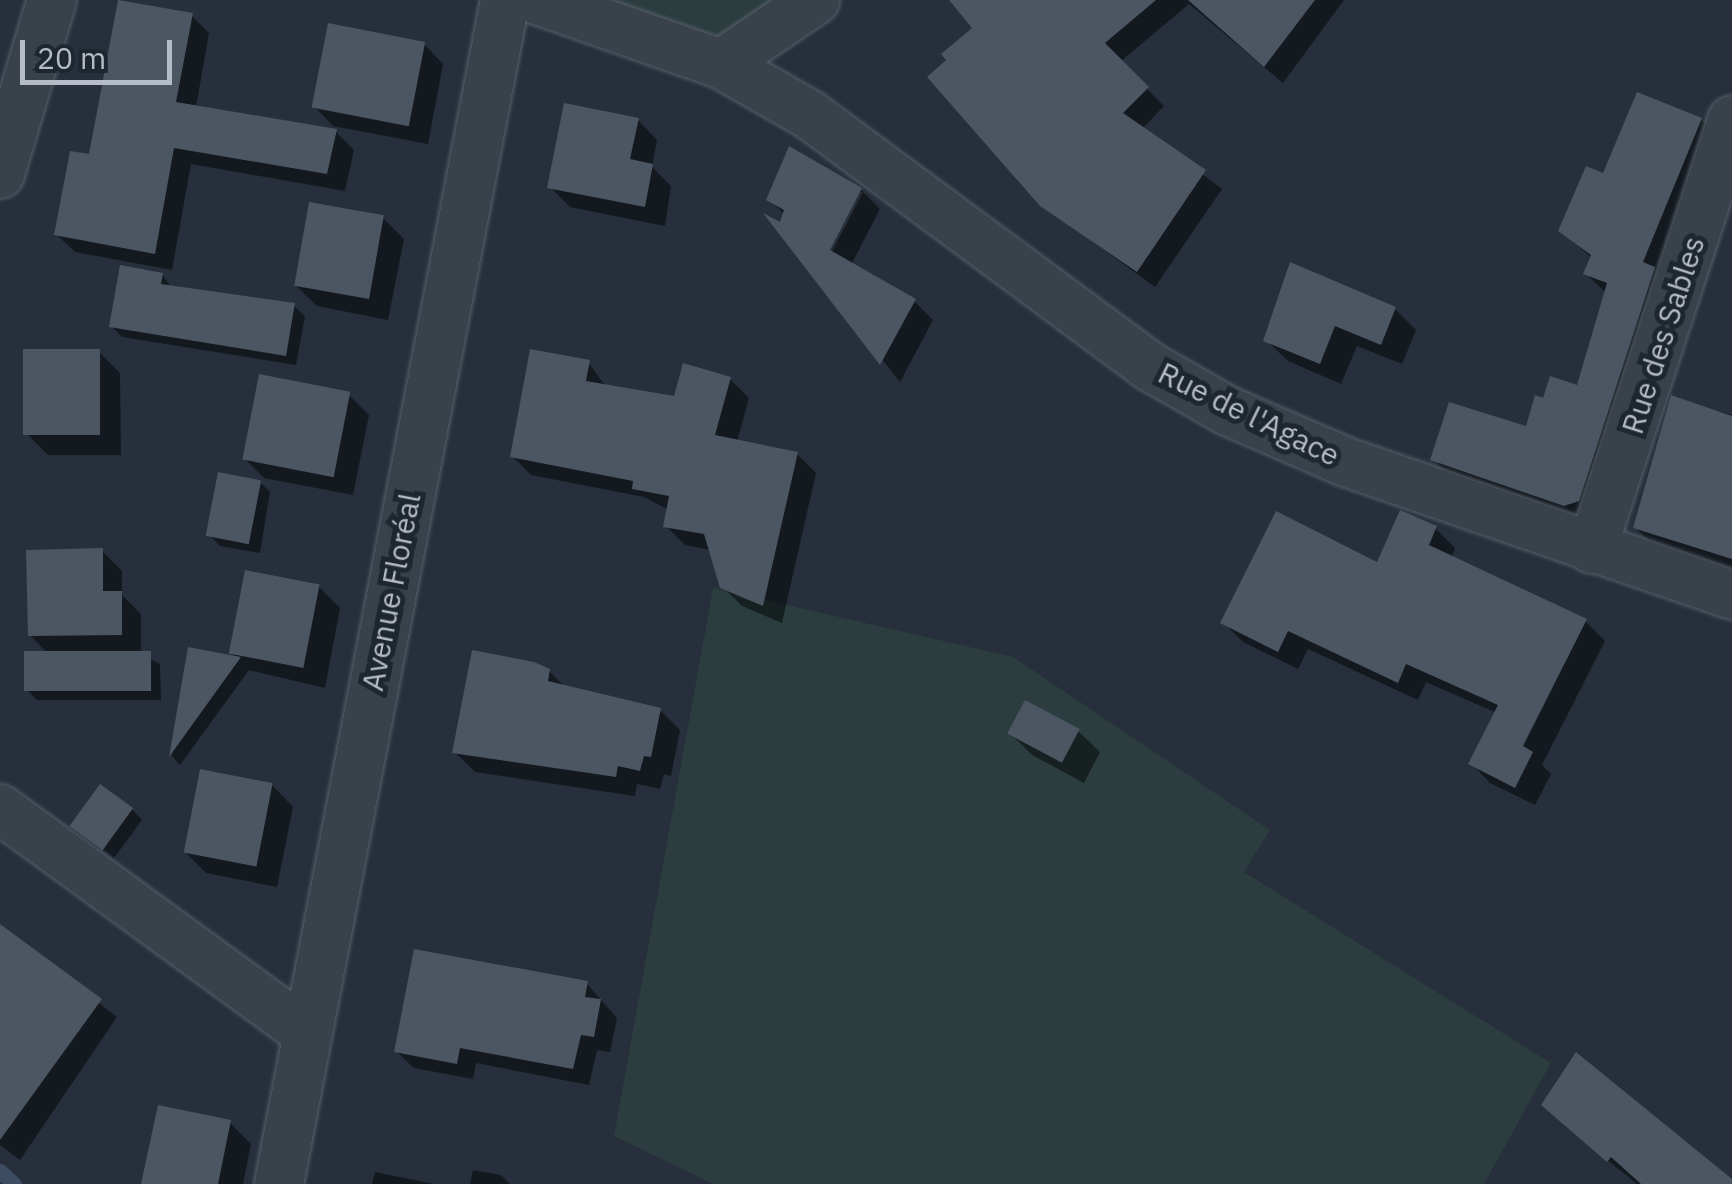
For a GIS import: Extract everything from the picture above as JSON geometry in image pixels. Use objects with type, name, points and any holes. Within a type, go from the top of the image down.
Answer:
[{"type":"street","points":[[0,174],[52,0]]},
{"type":"street","name":"Avenue Floréal","points":[[279,1184],[505,0]]},
{"type":"street","name":"Rue de l'Agace","points":[[537,0],[721,64],[810,115],[1133,354],[1228,411],[1346,462],[1732,595]]},
{"type":"street","points":[[721,64],[816,0]]},
{"type":"street","name":"Rue des Sables","points":[[1592,549],[1732,120]]},
{"type":"street","points":[[0,809],[306,1032]]},
{"type":"shaded area","points":[[537,0],[815,0],[721,64]]},
{"type":"shaded area","points":[[713,588],[1013,657],[1270,830],[1244,872],[1551,1063],[1484,1184],[713,1184],[614,1136]]},
{"type":"building","points":[[118,0],[193,13],[176,102],[337,129],[327,174],[174,148],[155,254],[54,235],[70,151],[89,154]]},
{"type":"building","points":[[949,0],[1156,0],[1105,43],[1149,87],[1123,113],[1206,170],[1137,272],[1040,206],[927,77],[946,60],[941,54],[972,28]]},
{"type":"building","points":[[1188,0],[1315,0],[1264,67]]},
{"type":"building","points":[[328,23],[425,42],[409,126],[312,107]]},
{"type":"building","points":[[1637,92],[1702,118],[1643,262],[1655,267],[1579,501],[1564,506],[1430,460],[1449,402],[1526,426],[1535,395],[1543,398],[1550,376],[1577,385],[1607,283],[1583,274],[1591,255],[1558,231],[1586,166],[1603,173]]},
{"type":"building","points":[[564,103],[639,118],[630,159],[653,164],[645,207],[547,188]]},
{"type":"building","points":[[789,146],[862,188],[830,250],[916,299],[880,365],[763,213],[780,222],[784,210],[766,200]]},
{"type":"building","points":[[309,202],[384,215],[369,299],[294,286]]},
{"type":"building","points":[[1290,262],[1396,307],[1381,345],[1335,326],[1320,364],[1263,341]]},
{"type":"building","points":[[120,265],[163,273],[161,284],[295,303],[286,356],[109,327]]},
{"type":"building","points":[[23,349],[100,349],[100,435],[23,435]]},
{"type":"building","points":[[530,349],[590,360],[586,381],[674,396],[683,363],[731,377],[715,435],[798,452],[763,606],[720,588],[704,534],[663,527],[669,496],[632,489],[633,481],[510,457]]},
{"type":"building","points":[[259,374],[350,392],[334,477],[242,459]]},
{"type":"building","points":[[1671,395],[1732,416],[1732,559],[1633,528]]},
{"type":"building","points":[[218,472],[261,480],[249,544],[206,536]]},
{"type":"building","points":[[1400,510],[1437,526],[1429,545],[1587,619],[1523,746],[1533,752],[1515,788],[1468,764],[1498,705],[1406,664],[1398,683],[1288,631],[1278,652],[1220,623],[1276,511],[1377,562]]},
{"type":"building","points":[[103,548],[103,591],[122,591],[122,635],[28,636],[26,550]]},
{"type":"building","points":[[245,570],[320,585],[303,668],[229,653]]},
{"type":"building","points":[[188,647],[241,657],[169,757]]},
{"type":"building","points":[[472,650],[534,662],[550,669],[548,681],[661,708],[651,757],[644,756],[640,771],[618,766],[616,777],[452,753]]},
{"type":"building","points":[[24,651],[151,651],[151,691],[24,691]]},
{"type":"building","points":[[1025,700],[1080,729],[1062,763],[1007,734]]},
{"type":"building","points":[[200,769],[273,783],[256,867],[184,852]]},
{"type":"building","points":[[100,784],[133,808],[103,850],[69,826]]},
{"type":"building","points":[[0,924],[102,999],[0,1140]]},
{"type":"building","points":[[414,949],[588,981],[585,997],[601,999],[594,1037],[581,1035],[573,1069],[460,1048],[457,1064],[394,1052]]},
{"type":"building","points":[[1576,1052],[1732,1179],[1732,1184],[1641,1184],[1611,1157],[1607,1162],[1541,1105]]},
{"type":"building","points":[[158,1105],[231,1120],[218,1184],[141,1184]]},
{"type":"waterway","points":[[0,1171],[14,1184]]}]
